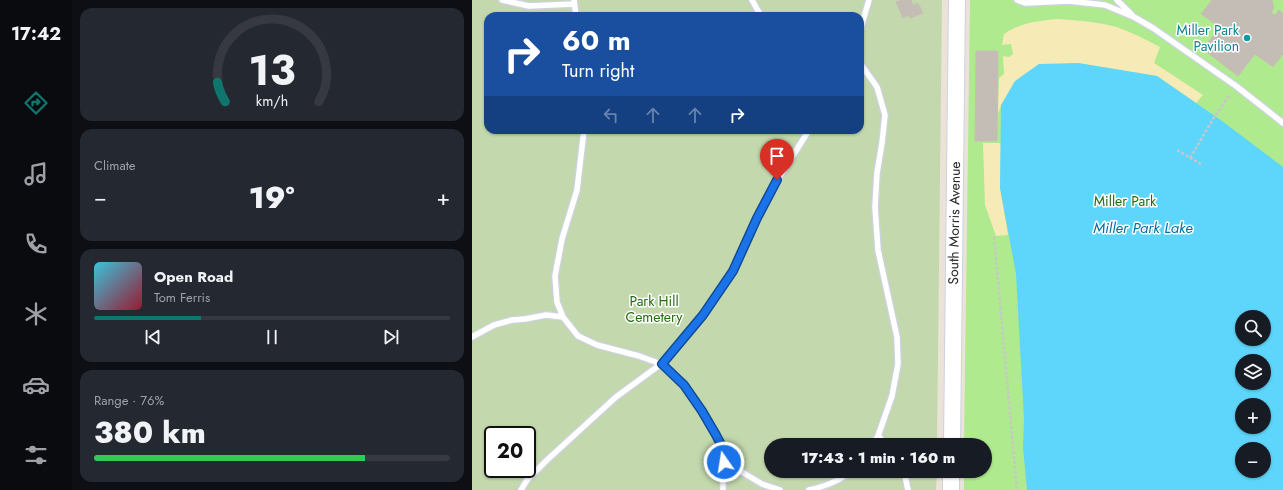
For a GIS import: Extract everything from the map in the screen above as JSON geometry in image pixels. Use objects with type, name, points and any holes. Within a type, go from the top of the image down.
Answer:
[{"type":"main road","name":"South Morris Avenue","points":[[952,438],[957,0]]},
{"type":"main road","points":[[951,490],[952,478]]},
{"type":"lane","points":[[502,0],[529,6],[574,2],[575,12]]},
{"type":"lane","points":[[752,0],[759,12]]},
{"type":"lane","points":[[864,17],[869,0]]},
{"type":"lane","points":[[1017,0],[1025,3],[1069,1],[1105,5],[1134,17],[1153,28],[1236,86],[1283,123]]},
{"type":"lane","points":[[1117,0],[1134,17]]},
{"type":"lane","points":[[864,69],[877,87],[885,115],[877,173],[875,207],[878,250],[897,337],[898,357],[892,396],[878,436]]},
{"type":"lane","points":[[584,134],[577,190],[562,239],[555,276],[557,302],[563,317],[578,336],[584,339],[598,345],[662,364],[684,385],[713,429],[726,454],[742,472],[762,484],[780,490]]},
{"type":"lane","points":[[521,490],[527,480],[547,460],[616,397],[662,364],[703,315],[733,271],[757,218],[777,180],[806,134]]},
{"type":"lane","points":[[472,337],[494,325],[512,320],[546,315],[563,317]]},
{"type":"lane","points":[[724,490],[726,454]]},
{"type":"lane","points":[[809,490],[822,487],[840,478]]},
{"type":"lane","points":[[905,478],[908,490]]},
{"type":"path","points":[[1190,158],[1213,119],[1236,86]]},
{"type":"path","points":[[1177,150],[1201,164]]},
{"type":"path","points":[[994,237],[1017,490]]},
{"type":"green space","name":"Park Hill Cemetery","points":[[472,0],[942,0],[937,438],[764,438],[764,478],[937,478],[936,490],[472,490]]},
{"type":"green space","name":"Miller Park Lake","points":[[970,0],[1283,0],[1283,490],[964,490],[964,478],[992,478],[992,438],[964,438]]},
{"type":"sand","points":[[1057,19],[1110,25],[1132,33],[1160,47],[1154,63],[1203,95],[1196,103],[1157,76],[1078,63],[1001,105],[998,114],[999,78],[1004,74],[1003,56],[1009,57],[1013,54],[1011,44],[1002,45],[1004,34],[1023,25]]},
{"type":"sand","points":[[983,143],[1001,143],[1000,188],[1008,235],[996,236],[985,205]]},
{"type":"water","name":"Miller Park Lake","points":[[1078,63],[1157,76],[1222,121],[1283,167],[1283,490],[1027,490],[1023,447],[1024,419],[1016,274],[1000,188],[1001,105],[1015,81],[1039,64]]},
{"type":"building","points":[[901,0],[911,0],[913,5],[918,3],[923,13],[910,18],[909,15],[903,18],[896,2]]},
{"type":"building","name":"Miller Park Pavilion","points":[[1212,0],[1272,0],[1274,8],[1271,13],[1275,15],[1279,10],[1283,14],[1283,54],[1273,67],[1255,54],[1238,76],[1203,49],[1220,27],[1201,14]]},
{"type":"building","points":[[976,51],[998,51],[997,141],[975,141]]},
{"type":"place","name":"Miller Park Pavilion","points":[[1247,38]]},
{"type":"route","points":[[724,462],[726,454],[702,411],[684,385],[662,364],[703,315],[733,271],[757,218],[777,180]]},
{"type":"park label","name":"Miller Park","points":[[1125,201]]}]
